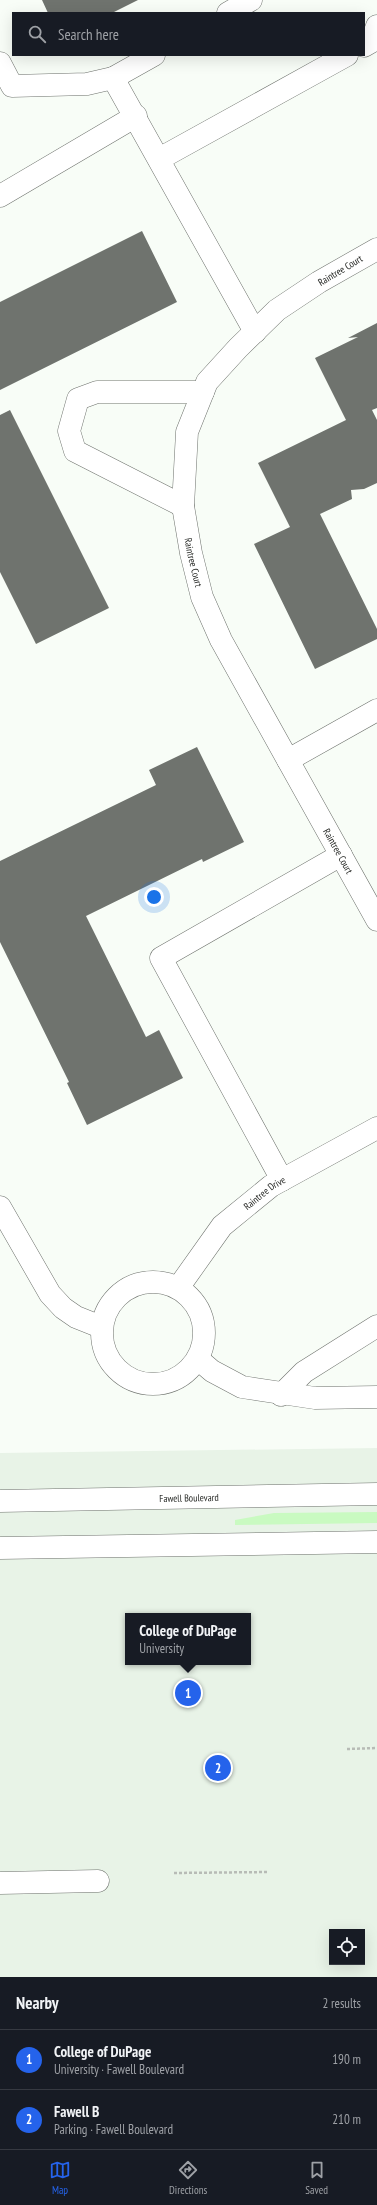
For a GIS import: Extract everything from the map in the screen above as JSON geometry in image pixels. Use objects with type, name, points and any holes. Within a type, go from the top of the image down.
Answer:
[{"type":"street","points":[[230,12],[251,0]]},
{"type":"street","points":[[365,45],[370,42],[377,26]]},
{"type":"street","points":[[0,63],[12,86],[87,84],[113,78],[152,56]]},
{"type":"street","points":[[159,159],[345,56]]},
{"type":"street","points":[[113,78],[136,116],[255,332]]},
{"type":"street","points":[[0,196],[136,116]]},
{"type":"street","name":"Raintree Court","points":[[377,249],[325,279],[277,310],[207,382],[187,432],[183,506],[191,553],[202,597],[221,640],[377,920]]},
{"type":"street","points":[[183,506],[75,451],[69,432],[78,399],[96,392],[203,392]]},
{"type":"street","points":[[288,760],[377,710]]},
{"type":"street","points":[[282,1180],[161,958],[341,855]]},
{"type":"street","name":"Raintree Drive","points":[[178,1288],[222,1226],[271,1186],[377,1128]]},
{"type":"street","points":[[0,1207],[50,1294],[63,1308],[76,1317],[101,1327]]},
{"type":"street","points":[[146,1282],[163,1283],[178,1288],[191,1299],[200,1312],[204,1328],[203,1344],[198,1359],[186,1373],[171,1382],[153,1385],[136,1382],[120,1374],[108,1361],[102,1344],[101,1327],[106,1310],[116,1297],[130,1287],[146,1282]]},
{"type":"street","points":[[281,1395],[304,1372],[377,1326]]},
{"type":"street","points":[[198,1359],[212,1371],[242,1387],[281,1395],[315,1398],[377,1398]]},
{"type":"street","name":"Fawell Boulevard","points":[[0,1501],[377,1494]]},
{"type":"street","points":[[0,1548],[377,1542]]},
{"type":"street","points":[[0,1883],[98,1881]]},
{"type":"path","points":[[347,1748],[377,1748]]},
{"type":"path","points":[[174,1873],[269,1872]]},
{"type":"shaded area","points":[[377,1448],[377,1977],[0,1977],[0,1453]]},
{"type":"green space","points":[[377,1512],[377,1523],[235,1525],[235,1520],[274,1513]]},
{"type":"building","points":[[42,0],[138,0],[114,12],[48,12]]},
{"type":"building","points":[[142,231],[177,302],[0,390],[0,302]]},
{"type":"building","points":[[377,323],[377,408],[372,410],[377,420],[377,483],[364,489],[351,490],[352,499],[320,514],[377,629],[377,639],[315,669],[254,544],[290,527],[258,463],[346,420],[315,358],[358,337],[348,338]]},
{"type":"building","points":[[10,410],[109,608],[36,644],[0,572],[0,415]]},
{"type":"building","points":[[197,747],[244,842],[203,862],[202,859],[86,916],[146,1037],[159,1030],[183,1078],[87,1125],[67,1083],[69,1082],[0,942],[0,861],[156,785],[149,770]]},
{"type":"place","name":"College of DuPage","points":[[188,1693]]},
{"type":"place","name":"Fawell B","points":[[218,1768]]}]
